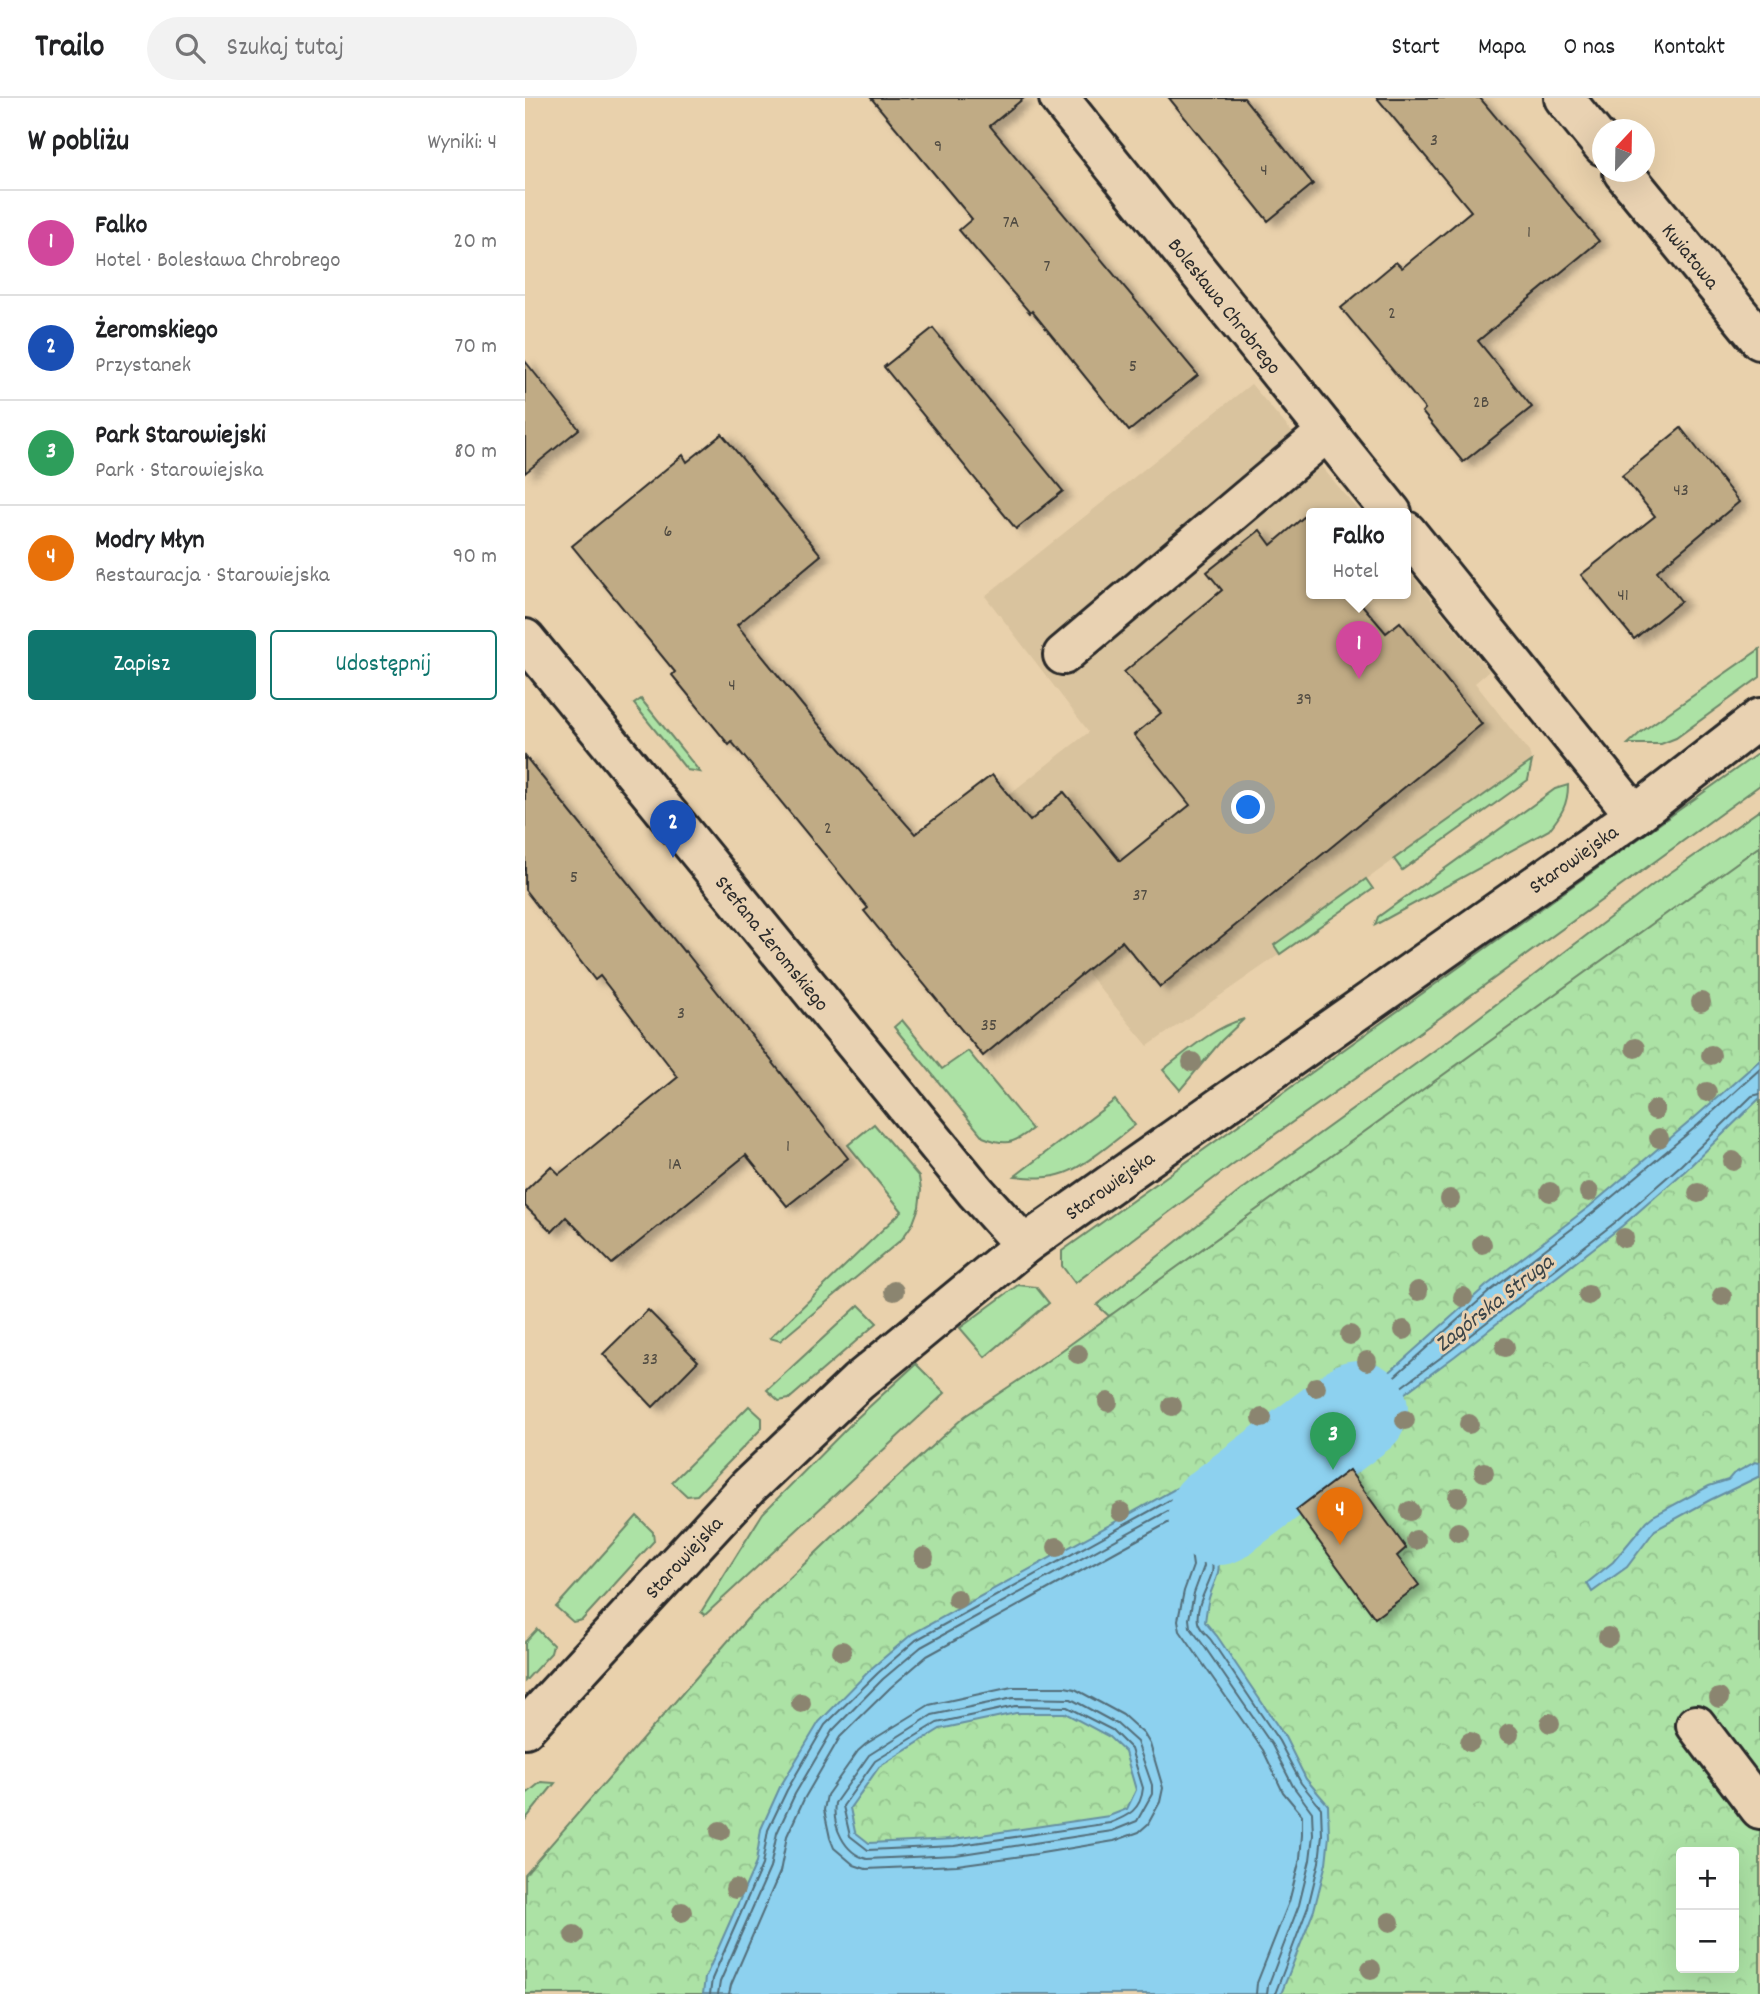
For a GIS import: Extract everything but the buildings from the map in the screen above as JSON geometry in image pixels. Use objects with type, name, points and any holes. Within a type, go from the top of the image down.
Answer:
[{"type":"street","name":"Bolesława Chrobrego","points":[[1059,98],[1388,508]]},
{"type":"street","points":[[1564,98],[1592,133]]},
{"type":"street","name":"Kwiatowa","points":[[1631,182],[1760,340]]},
{"type":"street","points":[[1063,655],[1327,432]]},
{"type":"street","points":[[1411,537],[1635,815]]},
{"type":"street","name":"Stefana Żeromskiego","points":[[528,650],[976,1192],[1024,1245]]},
{"type":"street","name":"Starowiejska","points":[[525,1728],[749,1486],[858,1382],[1024,1245],[1635,815],[1760,718]]},
{"type":"street","points":[[1696,1725],[1760,1809]]},
{"type":"shaded area","points":[[1251,384],[1357,508],[1306,508],[1306,599],[1411,599],[1411,574],[1489,671],[1475,683],[1529,752],[1532,761],[1275,945],[1280,954],[1148,1046],[1023,896],[1008,795],[1089,732],[985,596]]},
{"type":"green space","points":[[1760,649],[1760,677],[1676,738],[1661,744],[1628,744],[1641,732]]},
{"type":"green space","points":[[641,699],[700,772],[687,770],[634,704]]},
{"type":"green space","points":[[1760,752],[1760,785],[1412,1038],[1233,1164],[1075,1283],[1062,1266],[1062,1251]]},
{"type":"green space","points":[[1532,761],[1528,780],[1402,870],[1394,859]]},
{"type":"green space","points":[[1568,785],[1563,809],[1549,830],[1375,925],[1378,917],[1555,789]]},
{"type":"green space","points":[[1760,810],[1760,971],[1109,1316],[1097,1305],[1240,1191],[1453,1037],[1654,884]]},
{"type":"green space","points":[[1760,846],[1760,1994],[525,1994],[525,1874],[748,1618],[965,1416],[1043,1364]]},
{"type":"green space","points":[[1366,879],[1373,889],[1280,954],[1274,945]]},
{"type":"green space","points":[[1244,1019],[1221,1041],[1180,1090],[1163,1070],[1212,1034]]},
{"type":"green space","points":[[902,1020],[942,1069],[968,1051],[1032,1129],[1009,1142],[997,1142],[983,1137],[894,1027]]},
{"type":"green space","points":[[1115,1100],[1135,1125],[1082,1165],[1065,1173],[1040,1177],[1015,1176]]},
{"type":"green space","points":[[874,1124],[919,1177],[919,1207],[913,1223],[902,1239],[780,1341],[770,1338],[902,1211],[848,1145]]},
{"type":"green space","points":[[1018,1285],[1036,1287],[1049,1303],[985,1357],[960,1328]]},
{"type":"green space","points":[[859,1305],[877,1323],[789,1399],[779,1401],[767,1390]]},
{"type":"green space","points":[[916,1364],[945,1393],[705,1615],[701,1612],[763,1513],[857,1418]]},
{"type":"green space","points":[[749,1406],[762,1418],[762,1428],[697,1495],[687,1496],[672,1482]]},
{"type":"green space","points":[[637,1516],[653,1532],[654,1541],[582,1620],[573,1622],[556,1607]]},
{"type":"green space","points":[[537,1629],[553,1645],[551,1653],[525,1681],[525,1642]]},
{"type":"green space","points":[[541,1782],[555,1783],[525,1820],[525,1795]]},
{"type":"water","points":[[1760,1060],[1760,1098],[1686,1170],[1622,1226],[1350,1434],[1338,1450],[1260,1511],[1252,1500],[1273,1483],[1271,1481],[1250,1497],[1228,1470],[1302,1419],[1328,1414],[1345,1407],[1392,1370],[1486,1286],[1590,1206]]},
{"type":"water","points":[[1755,1462],[1760,1463],[1760,1476],[1655,1530],[1627,1567],[1592,1592],[1587,1583],[1613,1562],[1653,1516],[1709,1486],[1728,1480],[1733,1474]]},
{"type":"water","points":[[1215,1483],[1223,1495],[1212,1504],[1215,1507],[1226,1499],[1236,1511],[1217,1527],[1228,1540],[1217,1552],[1218,1571],[1205,1622],[1285,1737],[1306,1779],[1328,1805],[1326,1863],[1314,1910],[1281,1994],[703,1994],[705,1978],[756,1863],[761,1829],[780,1787],[819,1722],[873,1667],[912,1634],[1182,1485],[1193,1499]],"holes":[[[1016,1713],[1065,1713],[1108,1736],[1125,1752],[1136,1790],[1127,1809],[1109,1816],[954,1839],[869,1843],[855,1832],[850,1808],[879,1767],[940,1729]]]},
{"type":"waterway","name":"Zagórska Struga","points":[[1218,1515],[1358,1410]]},
{"type":"place","name":"Falko","points":[[1359,679]]},
{"type":"place","name":"Żeromskiego","points":[[673,858]]},
{"type":"place","name":"Park Starowiejski","points":[[1333,1470]]},
{"type":"place","name":"Modry Młyn","points":[[1340,1545]]}]
